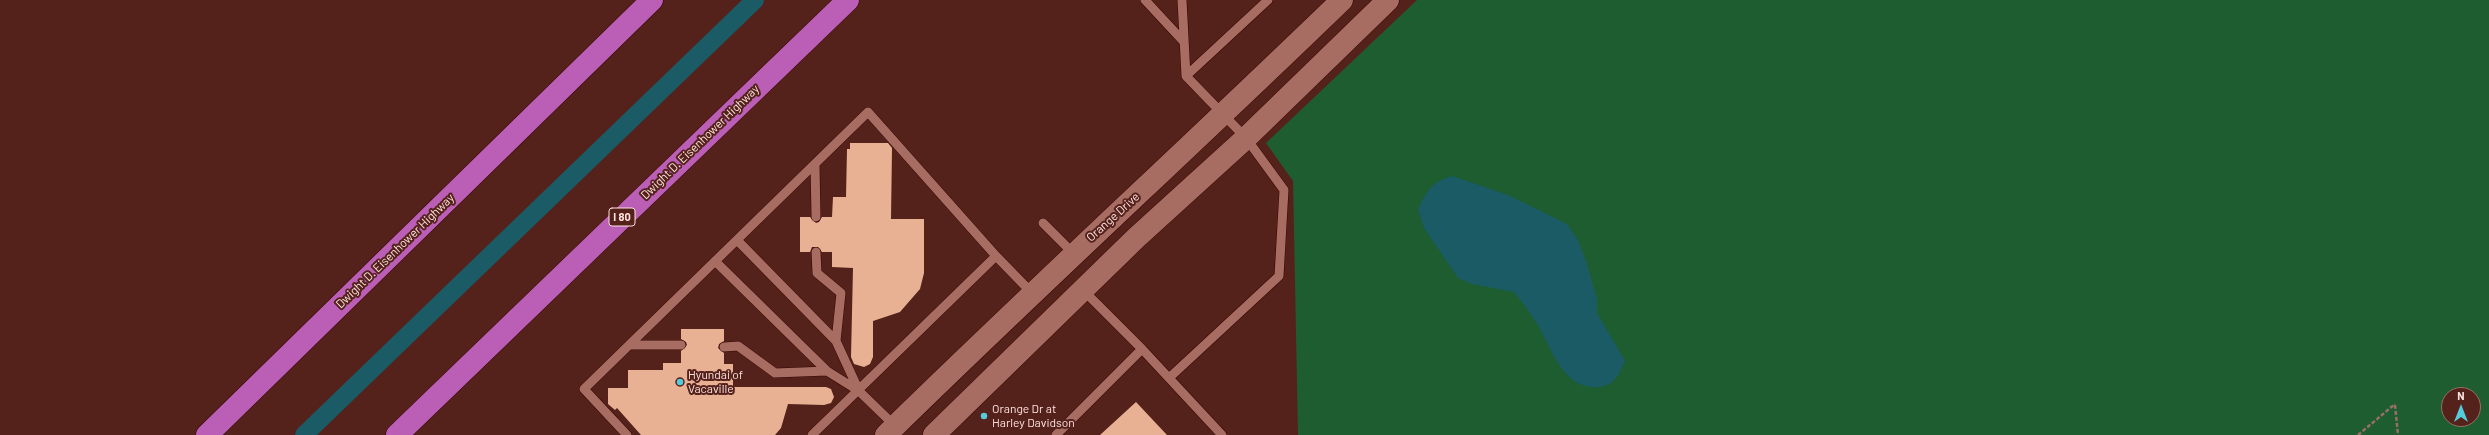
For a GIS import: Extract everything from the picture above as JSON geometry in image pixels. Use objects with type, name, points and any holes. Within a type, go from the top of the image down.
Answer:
[{"type":"highway","name":"Dwight D. Eisenhower Highway","points":[[207,435],[652,0]]},
{"type":"highway","name":"Dwight D. Eisenhower Highway","points":[[397,435],[848,0]]},
{"type":"street","name":"Orange Drive","points":[[891,430],[1073,253],[1224,115],[1342,0]]},
{"type":"street","points":[[934,435],[1136,238],[1246,138],[1388,0]]},
{"type":"lane","points":[[1145,0],[1184,42]]},
{"type":"lane","points":[[1169,378],[1279,276],[1284,190],[1246,138],[1186,76],[1182,0]]},
{"type":"lane","points":[[1186,76],[1268,0]]},
{"type":"lane","points":[[627,435],[584,389],[868,112],[996,256],[1032,293]]},
{"type":"lane","points":[[815,164],[816,217]]},
{"type":"lane","points":[[1043,223],[1073,253]]},
{"type":"lane","points":[[737,240],[836,341],[859,391],[891,430]]},
{"type":"lane","points":[[816,252],[817,273],[841,293],[836,341]]},
{"type":"lane","points":[[812,435],[859,391],[996,256]]},
{"type":"lane","points":[[715,261],[827,372],[859,391]]},
{"type":"lane","points":[[1083,290],[1142,349],[1222,435]]},
{"type":"lane","points":[[629,345],[681,345]]},
{"type":"lane","points":[[724,347],[738,346],[774,374],[827,372]]},
{"type":"lane","points":[[1056,435],[1142,349]]},
{"type":"path","points":[[2358,435],[2395,404],[2398,435]]},
{"type":"green space","points":[[1417,0],[2489,0],[2489,435],[1298,435],[1293,181],[1266,143]]},
{"type":"water","points":[[1452,176],[1508,195],[1567,224],[1578,240],[1586,261],[1597,299],[1597,313],[1625,361],[1613,381],[1599,387],[1587,386],[1577,382],[1568,376],[1561,368],[1539,327],[1514,292],[1472,284],[1458,278],[1424,228],[1418,209],[1425,196],[1435,184]]},
{"type":"building","points":[[850,143],[888,143],[892,148],[891,219],[924,219],[924,273],[920,289],[900,312],[873,321],[873,357],[870,364],[864,367],[854,364],[851,357],[853,268],[832,267],[832,252],[822,252],[818,247],[812,247],[810,252],[800,252],[800,217],[810,217],[816,223],[819,222],[822,217],[832,217],[833,197],[846,197],[847,149],[850,149]]},
{"type":"building","name":"Hyundai of Vacaville","points":[[681,329],[724,329],[724,341],[719,344],[718,348],[724,353],[724,364],[733,364],[733,387],[826,387],[831,389],[834,397],[831,403],[824,405],[788,404],[781,428],[775,435],[641,435],[617,408],[615,410],[608,404],[608,388],[628,388],[628,370],[663,370],[663,363],[681,363],[681,351],[687,345],[686,342],[681,339]]},
{"type":"building","points":[[1136,402],[1167,435],[1100,435]]},
{"type":"waterway","points":[[304,435],[755,0]]},
{"type":"place","name":"Hyundai of Vacaville","points":[[680,382]]},
{"type":"place","name":"Orange Dr at Harley Davidson","points":[[984,416]]}]
